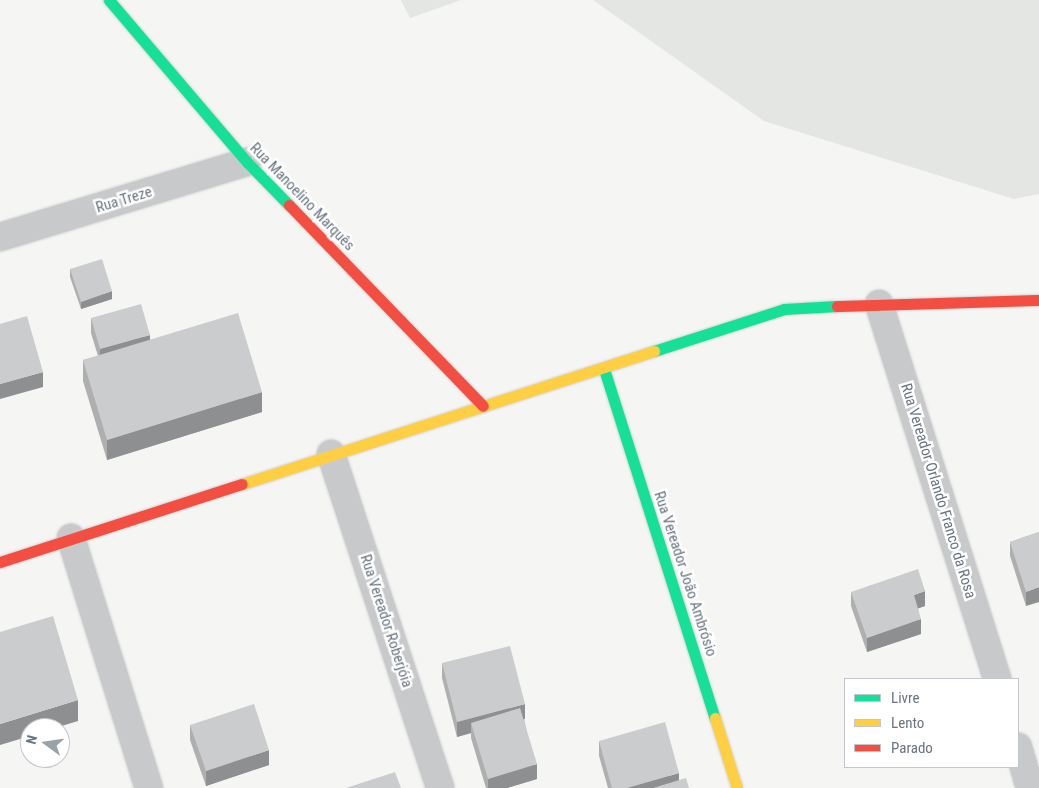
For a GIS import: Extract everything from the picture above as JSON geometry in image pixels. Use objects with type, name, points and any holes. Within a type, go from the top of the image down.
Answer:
[{"type":"street","name":"Rua Manoelino Marquês","points":[[109,0],[247,162],[484,406]]},
{"type":"street","name":"Rua Treze","points":[[0,237],[247,162]]},
{"type":"street","points":[[0,562],[331,454],[604,369],[784,309],[880,304],[1039,300]]},
{"type":"street","name":"Rua Vereador Orlando Franco da Rosa","points":[[880,304],[996,678]]},
{"type":"street","name":"Rua Vereador João Ambrósio","points":[[604,369],[737,788]]},
{"type":"street","name":"Rua Vereador Roberjóia","points":[[331,454],[440,788]]},
{"type":"street","points":[[71,538],[149,788]]},
{"type":"street","points":[[1019,750],[1030,788]]},
{"type":"shaded area","points":[[401,0],[461,0],[410,18]]},
{"type":"shaded area","points":[[593,0],[1039,0],[1039,194],[1014,199],[764,121]]},
{"type":"building","points":[[102,259],[112,291],[81,302],[70,269]]},
{"type":"building","points":[[141,304],[150,335],[100,349],[91,318]]},
{"type":"building","points":[[238,313],[262,392],[107,440],[83,360]]},
{"type":"building","points":[[27,316],[43,372],[0,384],[0,324]]},
{"type":"building","points":[[1039,532],[1039,587],[1026,592],[1010,542]]},
{"type":"building","points":[[918,569],[925,591],[914,595],[921,619],[867,638],[851,592]]},
{"type":"building","points":[[53,616],[78,700],[0,724],[0,632]]},
{"type":"building","points":[[510,646],[525,704],[457,722],[442,663]]},
{"type":"building","points":[[254,704],[269,750],[206,771],[190,725]]},
{"type":"building","points":[[520,708],[537,764],[488,779],[471,723]]},
{"type":"building","points":[[665,722],[679,773],[627,788],[612,788],[599,741]]},
{"type":"building","points":[[395,772],[401,788],[346,788]]},
{"type":"building","points":[[686,778],[689,788],[653,788]]},
{"type":"traffic: fast","points":[[109,0],[247,162],[289,205]]},
{"type":"traffic: fast","points":[[654,351],[784,309],[837,306]]},
{"type":"traffic: fast","points":[[604,369],[715,718]]},
{"type":"traffic: slow","points":[[242,484],[654,351]]},
{"type":"traffic: slow","points":[[715,718],[737,788]]},
{"type":"traffic: jam","points":[[289,205],[483,406]]},
{"type":"traffic: jam","points":[[837,306],[1039,300]]},
{"type":"traffic: jam","points":[[0,562],[242,484]]}]
